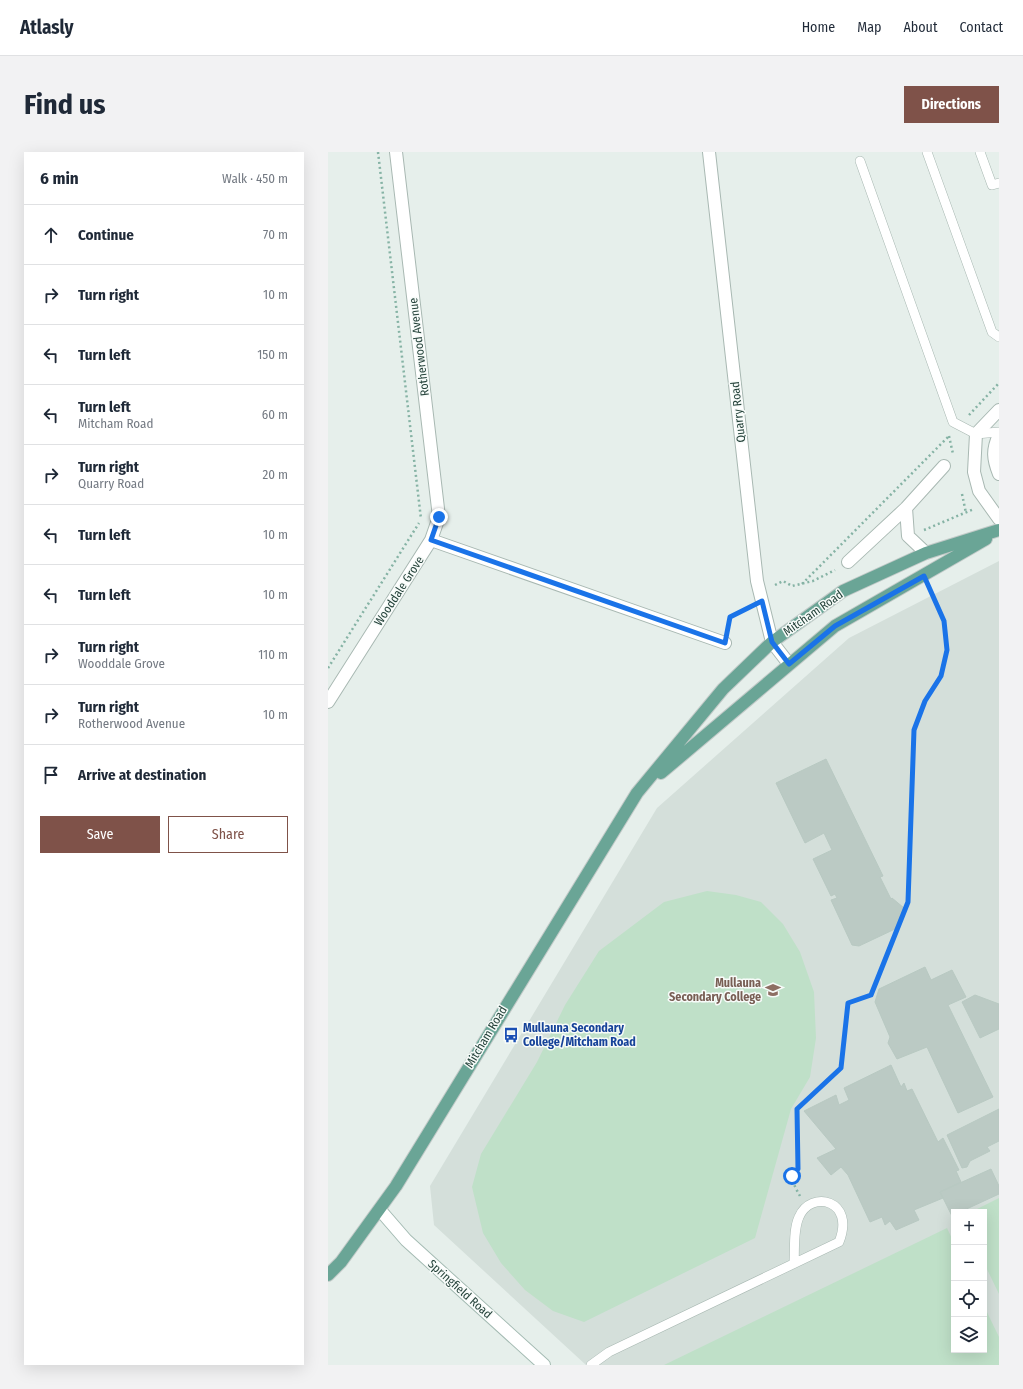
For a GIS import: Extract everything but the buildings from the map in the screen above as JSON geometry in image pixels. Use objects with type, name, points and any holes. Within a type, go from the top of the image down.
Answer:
[{"type":"main road","name":"Mitcham Road","points":[[328,1275],[341,1262],[396,1186],[637,793],[723,689],[772,642],[843,591],[926,553],[999,531]]},
{"type":"main road","name":"Mitcham Road","points":[[637,793],[835,626],[924,576],[999,531]]},
{"type":"street","name":"Rotherwood Avenue","points":[[396,152],[439,517],[431,540]]},
{"type":"street","name":"Quarry Road","points":[[709,152],[756,573],[772,642],[789,664]]},
{"type":"street","points":[[999,410],[976,434],[974,472],[979,492],[999,519]]},
{"type":"street","points":[[999,435],[993,447],[995,464],[999,474]]},
{"type":"street","points":[[848,562],[906,508],[944,466]]},
{"type":"street","points":[[906,508],[908,536],[926,553]]},
{"type":"street","points":[[431,540],[725,643]]},
{"type":"street","name":"Wooddale Grove","points":[[328,702],[431,540]]},
{"type":"street","name":"Springfield Road","points":[[380,1210],[406,1240],[544,1365]]},
{"type":"lane","points":[[927,152],[992,332],[999,337]]},
{"type":"lane","points":[[980,152],[992,185],[999,183]]},
{"type":"lane","points":[[860,161],[953,422],[976,434],[999,432]]},
{"type":"lane","points":[[591,1365],[609,1352],[839,1242],[843,1234],[844,1223],[840,1211],[832,1204],[821,1201],[810,1204],[799,1217],[794,1263]]},
{"type":"path","points":[[328,668],[421,520],[378,152]]},
{"type":"path","points":[[802,584],[999,384]]},
{"type":"path","points":[[908,536],[988,504]]},
{"type":"path","points":[[807,1208],[793,1182],[794,1172],[798,1169],[797,1109],[841,1068],[848,1003],[871,995],[908,902],[914,730],[925,701],[941,676],[947,650],[944,621],[924,576]]},
{"type":"path","points":[[725,643],[730,617],[762,601]]},
{"type":"shaded area","name":"Mullauna Secondary College","points":[[999,561],[999,1365],[586,1365],[434,1225],[430,1186],[657,808],[849,638]]},
{"type":"green space","points":[[707,891],[736,895],[761,902],[783,924],[800,952],[814,992],[816,1038],[810,1077],[791,1109],[755,1238],[584,1322],[553,1311],[525,1290],[501,1263],[483,1233],[472,1187],[481,1154],[537,1062],[565,1005],[599,951],[664,902]]},
{"type":"green space","points":[[999,1198],[999,1294],[987,1269],[987,1209],[977,1209]]},
{"type":"green space","points":[[947,1228],[951,1237],[951,1353],[987,1353],[987,1312],[999,1337],[999,1365],[664,1365]]},
{"type":"place","name":"Mullauna Secondary College","points":[[773,990]]},
{"type":"place","name":"Mullauna Secondary College/Mitcham Road","points":[[511,1035]]},
{"type":"route","points":[[439,517],[431,540],[725,643],[730,617],[762,601],[772,642],[789,664],[835,626],[924,576],[944,621],[947,650],[941,676],[925,701],[914,730],[908,902],[896,936],[871,995],[848,1003],[841,1068],[797,1109],[798,1169],[792,1176]]}]
